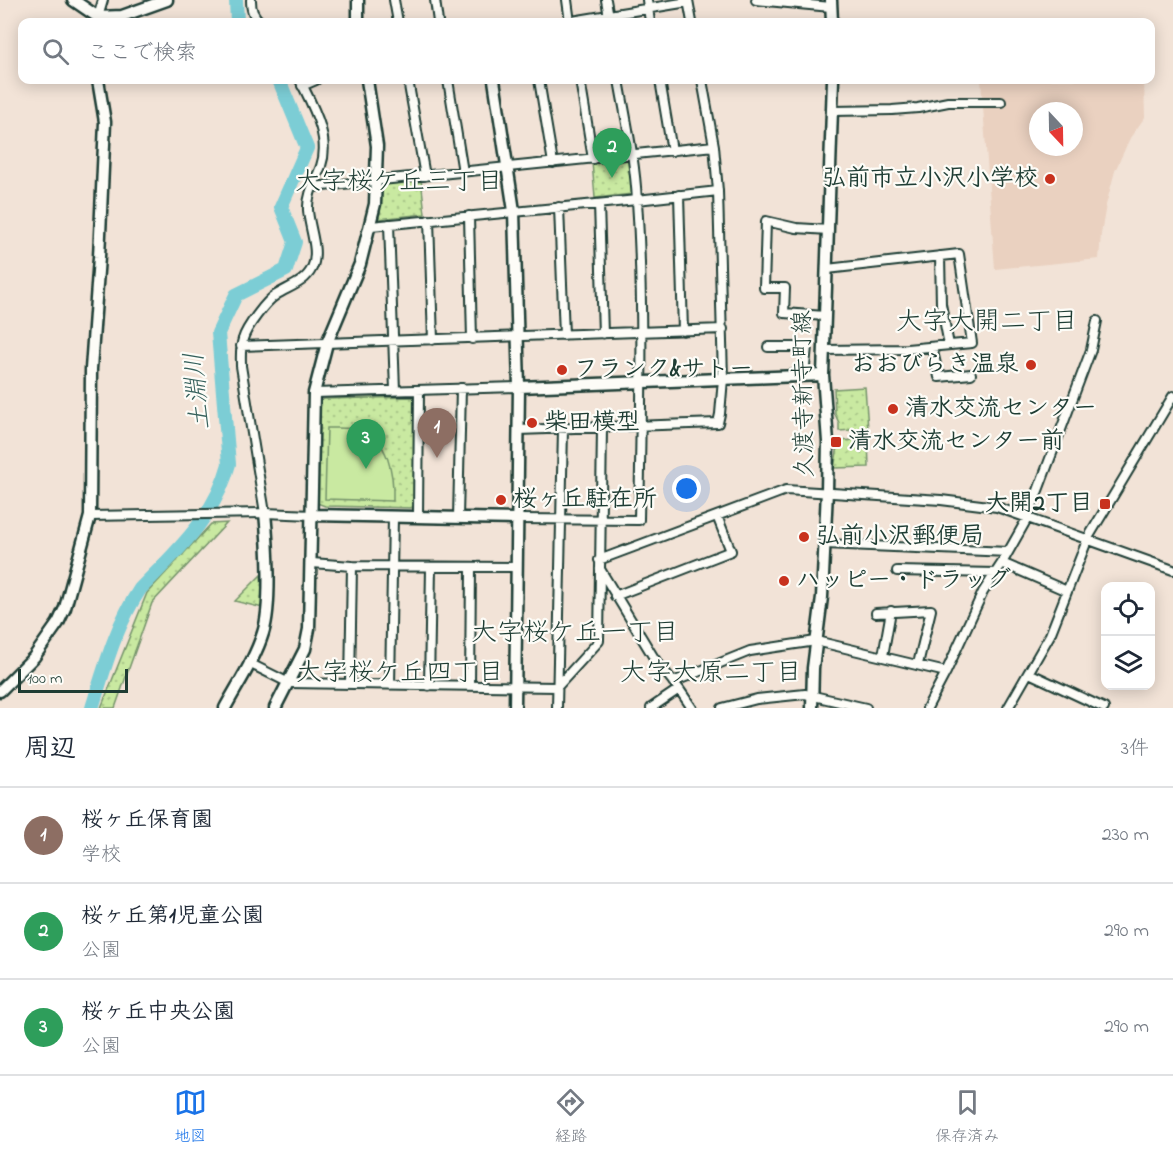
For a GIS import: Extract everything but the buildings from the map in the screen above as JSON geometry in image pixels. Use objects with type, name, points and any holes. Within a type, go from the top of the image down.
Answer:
[{"type":"street","points":[[73,0],[96,18]]},
{"type":"street","points":[[98,18],[103,0]]},
{"type":"street","points":[[110,18],[167,0]]},
{"type":"street","points":[[251,0],[251,8],[256,18]]},
{"type":"street","points":[[358,0],[358,18]]},
{"type":"street","points":[[394,0],[397,18]]},
{"type":"street","points":[[435,0],[437,18]]},
{"type":"street","points":[[567,0],[569,18]]},
{"type":"street","points":[[606,0],[609,18]]},
{"type":"street","points":[[756,0],[831,4]]},
{"type":"street","points":[[612,18],[647,4],[688,1],[691,18]]},
{"type":"street","points":[[0,691],[34,657],[58,623],[65,608],[90,516],[91,369],[105,122],[99,84]]},
{"type":"street","points":[[225,708],[262,636],[267,620],[268,537],[241,366],[241,346],[243,336],[269,300],[299,282],[312,268],[315,256],[308,199],[322,163],[324,143],[320,127],[302,84]]},
{"type":"street","points":[[275,708],[305,649],[309,629],[314,393],[327,343],[360,264],[370,226],[376,181],[376,146],[368,84]]},
{"type":"street","points":[[409,84],[425,176]]},
{"type":"street","points":[[449,84],[463,172]]},
{"type":"street","points":[[495,84],[514,211],[519,387],[515,708]]},
{"type":"street","points":[[540,84],[553,163]]},
{"type":"street","points":[[581,84],[593,159]]},
{"type":"street","points":[[90,516],[265,513],[639,520],[643,382],[637,200],[621,84]]},
{"type":"street","points":[[661,84],[672,151]]},
{"type":"street","points":[[518,430],[718,423],[723,379],[723,329],[718,191],[714,146],[703,84]]},
{"type":"street","name":"久渡寺新寺町線","points":[[812,708],[827,491],[828,442],[823,375],[833,84]]},
{"type":"street","points":[[833,111],[918,108],[948,102],[1001,102]]},
{"type":"street","points":[[313,187],[714,146]]},
{"type":"street","points":[[370,226],[718,191]]},
{"type":"street","points":[[679,195],[682,331]]},
{"type":"street","points":[[599,204],[603,334]]},
{"type":"street","points":[[559,207],[564,335]]},
{"type":"street","points":[[469,216],[472,339]]},
{"type":"street","points":[[429,220],[433,340]]},
{"type":"street","points":[[825,316],[784,313],[785,288],[764,288],[766,221],[796,228],[829,230]]},
{"type":"street","points":[[389,224],[395,390]]},
{"type":"street","points":[[824,351],[932,347],[972,343],[959,254],[827,269]]},
{"type":"street","points":[[940,256],[941,304],[949,345]]},
{"type":"street","points":[[927,708],[983,592],[1028,517],[1091,350],[1097,321]]},
{"type":"street","points":[[241,346],[723,329]]},
{"type":"street","points":[[768,347],[807,347],[804,376]]},
{"type":"street","points":[[932,347],[939,377],[971,374]]},
{"type":"street","points":[[314,393],[823,375]]},
{"type":"street","points":[[458,518],[461,388]]},
{"type":"street","points":[[418,517],[419,390]]},
{"type":"street","points":[[1008,708],[1050,635],[1088,538],[1173,396]]},
{"type":"street","points":[[249,663],[289,683],[557,687],[598,641],[602,428]]},
{"type":"street","points":[[557,708],[562,429]]},
{"type":"street","points":[[599,563],[786,490],[827,491],[997,507],[1173,570]]},
{"type":"street","points":[[615,596],[730,551],[717,516]]},
{"type":"street","points":[[390,685],[393,517]]},
{"type":"street","points":[[825,544],[1008,552]]},
{"type":"street","points":[[312,563],[392,567],[516,567]]},
{"type":"street","points":[[599,563],[615,596],[654,658],[692,708]]},
{"type":"street","points":[[1002,563],[1067,591]]},
{"type":"street","points":[[350,684],[352,566]]},
{"type":"street","points":[[429,686],[431,567]]},
{"type":"street","points":[[470,686],[471,567]]},
{"type":"street","points":[[897,571],[996,573]]},
{"type":"street","points":[[876,613],[931,610],[918,664]]},
{"type":"street","points":[[884,656],[891,611]]},
{"type":"street","points":[[673,682],[750,651],[816,641],[946,672]]},
{"type":"street","points":[[1029,673],[1104,708]]},
{"type":"street","points":[[651,708],[679,689]]},
{"type":"street","points":[[722,708],[757,699],[806,694],[866,708]]},
{"type":"shaded area","name":"弘前市立小沢小学校","points":[[981,84],[1144,84],[1145,117],[1130,138],[1115,171],[1101,234],[1099,259],[995,269]]},
{"type":"green space","points":[[630,159],[633,194],[595,198],[592,162]]},
{"type":"green space","points":[[421,179],[425,214],[378,219],[381,186],[388,182]]},
{"type":"green space","points":[[865,387],[868,429],[839,431],[839,423],[835,414],[834,389]]},
{"type":"green space","points":[[416,397],[415,508],[325,506],[317,503],[319,402],[324,399]]},
{"type":"green space","points":[[327,428],[360,430],[370,434],[378,441],[391,470],[393,501],[325,499]]},
{"type":"green space","points":[[868,439],[869,467],[834,468],[839,441]]},
{"type":"green space","points":[[227,523],[152,603],[115,708],[101,708],[147,593],[211,524]]},
{"type":"green space","points":[[261,575],[263,608],[235,601]]},
{"type":"waterway","name":"土淵川","points":[[236,0],[237,18]]},
{"type":"waterway","name":"土淵川","points":[[92,708],[124,617],[140,589],[181,547],[204,517],[223,483],[229,464],[218,333],[236,295],[286,270],[295,242],[281,207],[307,148],[281,84]]},
{"type":"place","name":"桜ヶ丘第1児童公園","points":[[612,178]]},
{"type":"place","name":"弘前市立小沢小学校","points":[[1050,179]]},
{"type":"place","name":"おおびらき温泉","points":[[1031,365]]},
{"type":"place","name":"フランク&サトー","points":[[562,370]]},
{"type":"place","name":"清水交流センター","points":[[893,409]]},
{"type":"place","name":"柴田模型","points":[[532,423]]},
{"type":"place","name":"清水交流センター前","points":[[836,442]]},
{"type":"place","name":"桜ヶ丘保育園","points":[[437,458]]},
{"type":"place","name":"桜ヶ丘中央公園","points":[[366,469]]},
{"type":"place","name":"桜ヶ丘駐在所","points":[[501,500]]},
{"type":"place","name":"大開2丁目","points":[[1105,504]]},
{"type":"place","name":"弘前小沢郵便局","points":[[804,537]]},
{"type":"place","name":"ハッピー・ドラッグ","points":[[784,581]]},
{"type":"district","name":"大字桜ケ丘三丁目","points":[[399,183]]},
{"type":"district","name":"大字大開二丁目","points":[[987,323]]},
{"type":"district","name":"大字桜ケ丘一丁目","points":[[575,634]]},
{"type":"district","name":"大字桜ケ丘四丁目","points":[[400,674]]},
{"type":"district","name":"大字大原二丁目","points":[[711,674]]}]
